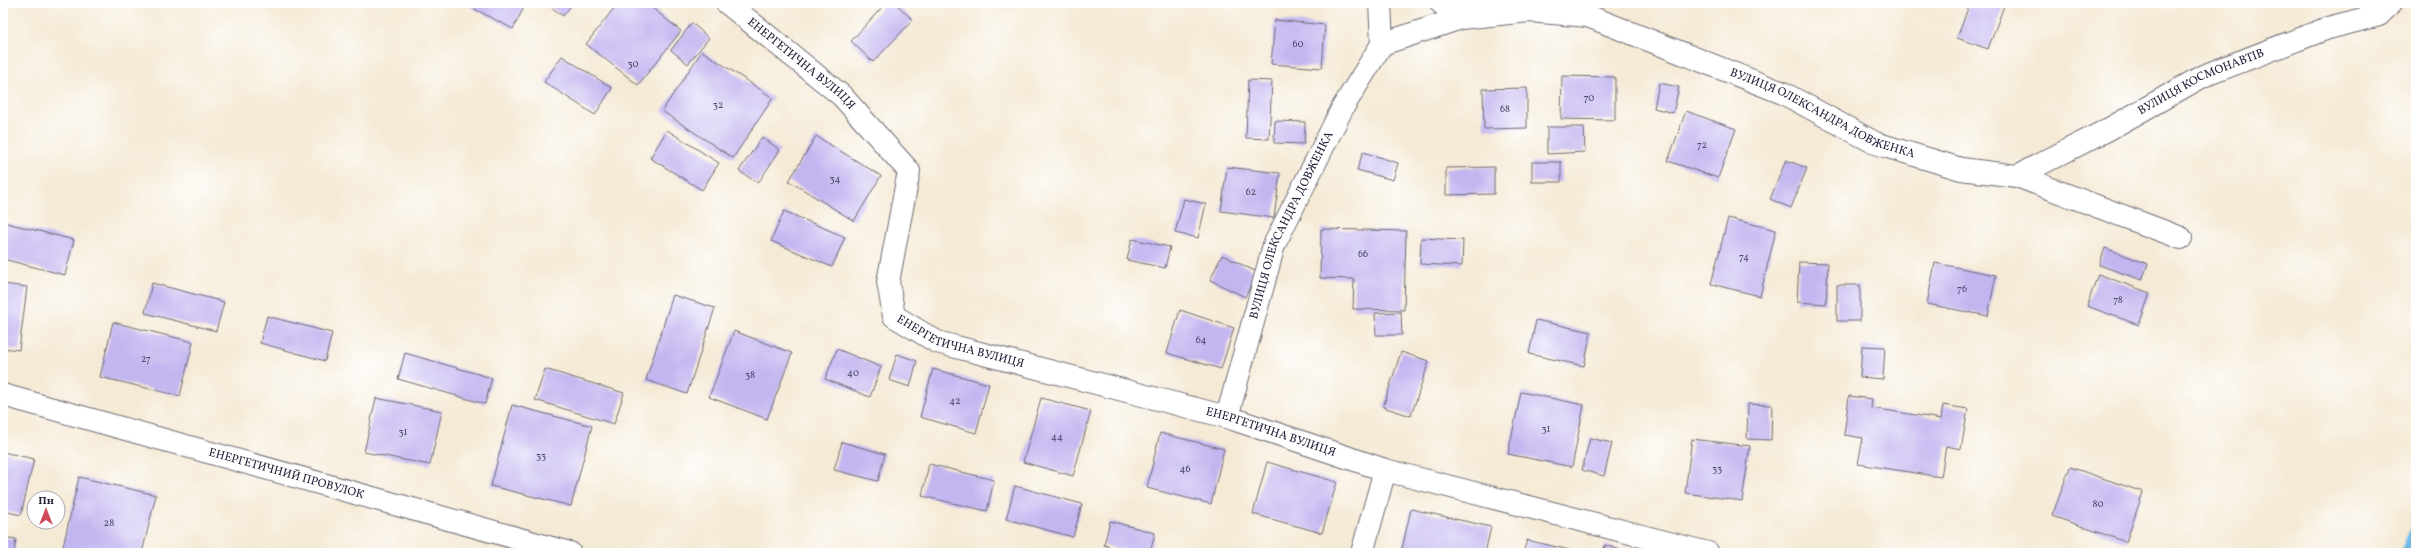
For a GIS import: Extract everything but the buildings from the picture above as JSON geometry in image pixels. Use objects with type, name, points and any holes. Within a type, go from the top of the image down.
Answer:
[{"type":"street","name":"ЕНЕРГЕТИЧНА ВУЛИЦЯ","points":[[728,3],[842,96],[908,171],[888,282],[894,316],[937,342],[1227,417],[1385,470],[1708,553]]},
{"type":"street","points":[[1380,3],[1382,44]]},
{"type":"street","points":[[1441,3],[1461,18]]},
{"type":"street","name":"ВУЛИЦЯ КОСМОНАВТІВ","points":[[2017,176],[2109,129],[2203,76],[2328,28],[2379,15],[2391,3]]},
{"type":"street","name":"ВУЛИЦЯ ОЛЕКСАНДРА ДОВЖЕНКА","points":[[1227,417],[1274,245],[1343,107],[1382,44],[1461,18],[1529,11],[1588,16],[1783,93],[1875,143],[1961,169],[2017,176],[2181,238]]},
{"type":"street","name":"ЕНЕРГЕТИЧНИЙ ПРОВУЛОК","points":[[3,395],[570,553]]},
{"type":"street","points":[[1362,553],[1385,470]]},
{"type":"waterway","points":[[2405,553],[2416,529]]}]
